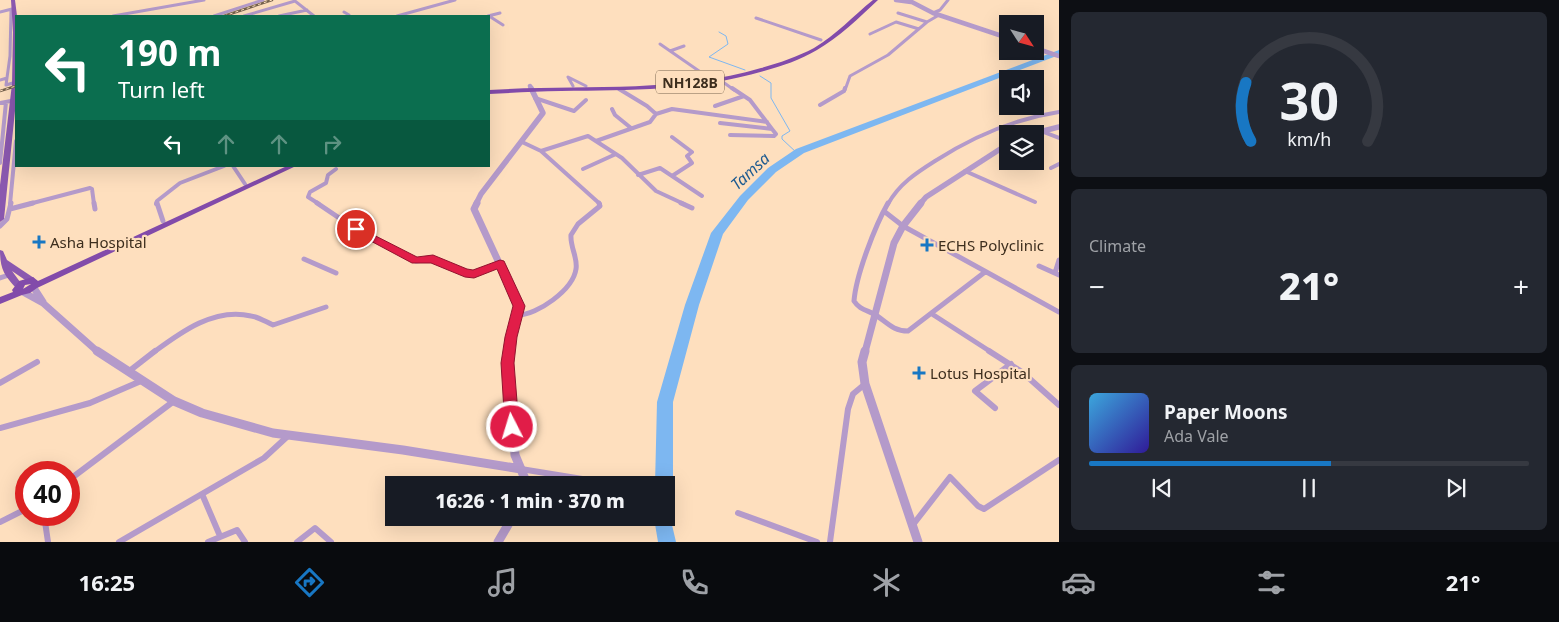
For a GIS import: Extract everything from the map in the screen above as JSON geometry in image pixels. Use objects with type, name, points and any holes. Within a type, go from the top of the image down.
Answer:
[{"type":"highway","name":"NH128B","points":[[490,90],[573,86],[662,85],[712,80],[736,75],[791,56],[821,40],[869,0]]},
{"type":"highway","name":"NH128B","points":[[530,88],[618,89],[723,82],[781,64],[818,47],[876,0]]},
{"type":"highway","points":[[34,284],[163,221],[281,167]]},
{"type":"highway","points":[[0,296],[34,284],[291,167]]},
{"type":"highway","points":[[0,301],[20,289]]},
{"type":"main road","points":[[0,218],[15,84],[15,13],[13,0]]},
{"type":"main road","points":[[0,253],[5,262],[34,284]]},
{"type":"main road","points":[[5,262],[4,276],[20,289]]},
{"type":"street","points":[[119,15],[204,0]]},
{"type":"street","points":[[217,15],[262,0]]},
{"type":"street","points":[[247,15],[297,0],[313,15]]},
{"type":"street","points":[[406,15],[455,0]]},
{"type":"street","points":[[896,0],[909,1],[939,15],[999,35]]},
{"type":"street","points":[[934,13],[942,9],[948,0]]},
{"type":"street","points":[[284,15],[307,10]]},
{"type":"street","points":[[0,12],[15,13],[6,85],[15,82]]},
{"type":"street","points":[[344,12],[349,15]]},
{"type":"street","points":[[490,16],[500,13]]},
{"type":"street","points":[[898,13],[927,22]]},
{"type":"street","points":[[820,105],[844,91],[850,76],[888,55],[927,22],[939,15]]},
{"type":"street","points":[[490,17],[503,25]]},
{"type":"street","points":[[756,18],[821,40]]},
{"type":"street","points":[[870,34],[896,22],[919,29]]},
{"type":"street","points":[[660,44],[712,80]]},
{"type":"street","points":[[670,51],[684,46]]},
{"type":"street","points":[[1044,51],[1059,56]]},
{"type":"street","points":[[573,86],[568,77],[586,86]]},
{"type":"street","points":[[0,80],[7,78]]},
{"type":"street","points":[[723,82],[753,103],[776,134],[774,136],[730,135]]},
{"type":"street","points":[[523,476],[515,456],[507,363],[519,306],[475,214],[475,204],[543,112],[530,88]]},
{"type":"street","points":[[618,89],[656,114]]},
{"type":"street","points":[[715,106],[744,96]]},
{"type":"street","points":[[535,98],[574,111],[586,100]]},
{"type":"street","points":[[0,102],[15,100]]},
{"type":"street","points":[[0,163],[6,102]]},
{"type":"street","points":[[612,108],[615,115],[631,128]]},
{"type":"street","points":[[596,141],[653,120],[656,114],[673,109],[767,122]]},
{"type":"street","points":[[985,272],[908,331],[902,332],[884,324],[874,314],[856,304],[854,297],[867,253],[890,200],[905,181],[961,144],[1013,120],[1059,112]]},
{"type":"street","points":[[5,124],[15,120]]},
{"type":"street","points":[[720,123],[772,129]]},
{"type":"street","points":[[1044,129],[1059,127]]},
{"type":"street","points":[[1044,132],[1059,138]]},
{"type":"street","points":[[541,151],[585,136],[616,154],[660,193],[692,208]]},
{"type":"street","points":[[672,137],[692,152],[687,156],[692,163],[672,176]]},
{"type":"street","points":[[518,315],[532,313],[540,309],[572,280],[576,272],[576,265],[570,235],[578,224],[600,206],[598,202],[541,151],[522,142]]},
{"type":"street","points":[[918,542],[865,384],[862,362],[894,243],[903,226],[926,197],[999,150]]},
{"type":"street","points":[[0,226],[7,219],[10,208],[15,152]]},
{"type":"street","points":[[583,169],[616,154]]},
{"type":"street","points":[[1051,168],[1059,164]]},
{"type":"street","points":[[163,221],[156,205],[157,201],[180,183],[221,167]]},
{"type":"street","points":[[234,167],[245,184]]},
{"type":"street","points":[[638,175],[658,168],[702,196]]},
{"type":"street","points":[[336,169],[329,173],[326,183],[310,192],[308,197],[360,232],[416,260],[433,259],[465,273],[474,274],[500,264]]},
{"type":"street","points":[[965,171],[1035,202]]},
{"type":"street","points":[[10,208],[90,188],[92,189],[95,209]]},
{"type":"street","points":[[885,212],[903,226],[1059,312]]},
{"type":"street","points":[[304,259],[336,273]]},
{"type":"street","points":[[1039,266],[1057,274],[1059,260]]},
{"type":"street","points":[[34,284],[43,303]]},
{"type":"street","points":[[20,289],[43,303],[97,351],[128,372],[174,401],[220,420],[290,435],[564,476]]},
{"type":"street","points":[[128,372],[178,334],[222,314],[250,315],[273,325],[326,307]]},
{"type":"street","points":[[932,314],[1011,364],[1039,385],[1059,405]]},
{"type":"street","points":[[0,383],[37,362]]},
{"type":"street","points":[[995,408],[975,391],[1011,364]]},
{"type":"street","points":[[0,428],[81,407],[142,380]]},
{"type":"street","points":[[830,542],[848,409],[853,394],[865,384]]},
{"type":"street","points":[[80,472],[174,401]]},
{"type":"street","points":[[119,542],[264,458],[290,435]]},
{"type":"street","points":[[912,526],[950,477],[978,506],[984,509],[1059,460]]},
{"type":"street","points":[[202,494],[220,536]]},
{"type":"street","points":[[738,513],[817,542]]},
{"type":"street","points":[[0,522],[15,514]]},
{"type":"street","points":[[46,526],[48,542]]},
{"type":"street","points":[[498,542],[507,526]]},
{"type":"street","points":[[297,542],[315,528],[331,542]]},
{"type":"street","points":[[208,542],[237,530],[245,542]]},
{"type":"waterway","points":[[719,32],[726,36],[728,44],[709,57],[745,70]]},
{"type":"waterway","name":"Tamsa","points":[[664,476],[665,402],[692,305],[717,233],[744,198],[772,170],[800,151],[1059,52]]},
{"type":"waterway","points":[[760,76],[771,83],[771,98],[790,131],[782,136],[782,139],[797,153]]},
{"type":"waterway","name":"Tamsa","points":[[664,526],[667,542]]},
{"type":"railway","points":[[227,15],[272,0]]},
{"type":"railway","points":[[0,91],[15,86]]},
{"type":"place","name":"Asha Hospital","points":[[39,242]]},
{"type":"place","name":"ECHS Polyclinic","points":[[927,245]]},
{"type":"place","name":"Lotus Hospital","points":[[919,373]]},
{"type":"route","points":[[356,229],[416,260],[433,259],[465,273],[474,274],[500,264],[519,306],[507,363],[512,427]]}]
